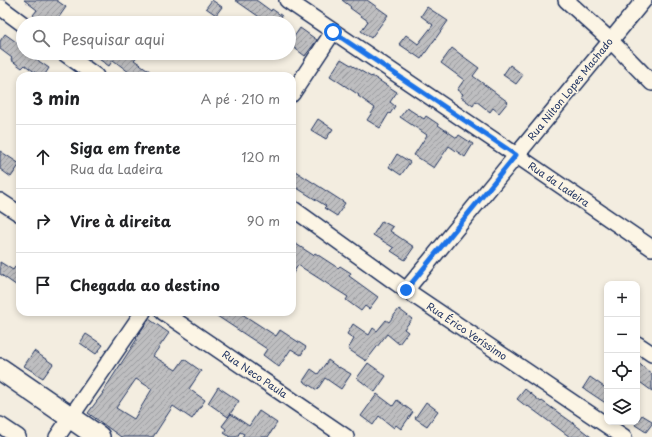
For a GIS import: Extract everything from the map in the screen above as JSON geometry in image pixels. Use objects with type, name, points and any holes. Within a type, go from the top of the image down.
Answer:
[{"type":"street","name":"Rua da Ladeira","points":[[287,0],[652,248]]},
{"type":"street","points":[[566,0],[610,40],[652,82]]},
{"type":"street","name":"Rua Nilton Lopes Machado","points":[[406,290],[644,0]]},
{"type":"street","points":[[0,8],[16,19]]},
{"type":"street","points":[[296,88],[333,32]]},
{"type":"street","points":[[74,60],[90,72]]},
{"type":"street","points":[[0,201],[16,211]]},
{"type":"street","name":"Rua Érico Veríssimo","points":[[296,211],[406,290],[624,437]]},
{"type":"street","points":[[57,437],[140,316]]},
{"type":"street","name":"Rua Neco Paula","points":[[169,316],[346,437]]},
{"type":"street","points":[[640,346],[652,354]]},
{"type":"street","points":[[0,369],[99,437]]},
{"type":"street","points":[[0,425],[18,437]]},
{"type":"building","points":[[24,0],[56,0],[66,7],[60,16],[34,16],[33,15],[37,10]]},
{"type":"building","points":[[212,0],[222,7],[216,15],[206,8]]},
{"type":"building","points":[[235,0],[256,0],[271,11],[272,9],[282,16],[258,16]]},
{"type":"building","points":[[342,0],[367,0],[388,15],[371,38],[361,31],[368,21]]},
{"type":"building","points":[[427,7],[448,21],[421,59],[399,44],[406,35],[418,44],[433,25],[421,16]]},
{"type":"building","points":[[300,28],[317,40],[305,56],[296,49],[296,34]]},
{"type":"building","points":[[5,34],[16,42],[16,60],[37,60],[49,68],[46,72],[35,72],[25,65],[22,68],[0,49],[0,41]]},
{"type":"building","points":[[452,48],[479,68],[473,76],[508,102],[499,113],[493,108],[490,112],[476,101],[473,106],[461,97],[463,94],[457,90],[464,80],[441,63]]},
{"type":"building","points":[[341,59],[397,92],[390,102],[395,106],[380,128],[367,120],[375,108],[358,96],[359,95],[330,76]]},
{"type":"building","points":[[100,60],[113,60],[109,66]]},
{"type":"building","points":[[113,60],[134,60],[151,72],[129,72]]},
{"type":"building","points":[[510,65],[523,75],[516,84],[503,75]]},
{"type":"building","points":[[407,108],[424,119],[426,116],[457,138],[459,135],[473,144],[465,157],[449,146],[434,168],[414,155],[427,135],[400,117]]},
{"type":"building","points":[[318,119],[333,129],[326,139],[311,130]]},
{"type":"building","points":[[0,151],[16,161],[16,170],[11,177],[0,169]]},
{"type":"building","points":[[397,154],[410,162],[401,175],[389,167]]},
{"type":"building","points":[[296,172],[345,203],[337,216],[324,208],[326,206],[296,187]]},
{"type":"building","points":[[382,221],[393,227],[390,231],[414,247],[405,260],[391,251],[394,248],[373,235]]},
{"type":"building","points":[[296,244],[313,255],[315,253],[338,268],[340,266],[351,273],[349,276],[378,297],[369,309],[365,306],[361,311],[346,300],[348,297],[298,265],[296,268]]},
{"type":"building","points":[[0,262],[13,270],[16,265],[16,285],[0,274]]},
{"type":"building","points":[[399,309],[412,319],[404,329],[408,332],[399,344],[387,334],[366,361],[348,349],[354,339],[347,334],[353,324],[369,335],[373,328],[377,331],[386,320],[389,322]]},
{"type":"building","points":[[217,316],[245,316],[276,336],[280,330],[306,347],[301,355],[291,349],[279,367],[263,355],[267,349]]},
{"type":"building","points":[[149,319],[169,333],[153,356],[176,370],[184,359],[201,371],[189,389],[205,400],[192,419],[173,406],[153,437],[121,437],[88,413],[103,393],[137,339],[136,338]],"holes":[[[136,379],[152,389],[134,419],[116,408]]]},
{"type":"building","points":[[86,334],[103,345],[96,354],[80,343]]},
{"type":"building","points":[[34,351],[53,364],[43,378],[24,366]]},
{"type":"building","points":[[328,360],[351,374],[341,389],[325,378],[317,390],[303,381],[311,369],[318,374]]},
{"type":"building","points":[[368,363],[386,376],[375,392],[357,378]]},
{"type":"building","points":[[640,364],[652,374],[652,391],[640,382]]},
{"type":"building","points":[[590,377],[604,387],[604,402],[583,388]]},
{"type":"building","points":[[218,387],[239,401],[228,417],[208,403]]},
{"type":"building","points":[[525,389],[591,437],[570,437],[528,406],[527,407],[517,399]]},
{"type":"building","points":[[377,394],[393,406],[397,400],[413,412],[401,429],[396,425],[394,428],[379,416],[373,425],[361,416]]},
{"type":"building","points":[[426,402],[438,411],[427,426],[415,418]]},
{"type":"building","points":[[259,411],[277,423],[268,437],[242,437],[244,434],[240,432],[237,437],[230,437],[224,433],[226,429],[222,426],[231,414],[249,426]]},
{"type":"building","points":[[642,415],[652,421],[652,424],[646,432],[635,425],[640,425],[640,418]]},
{"type":"route","points":[[333,32],[516,155],[406,290]]}]
